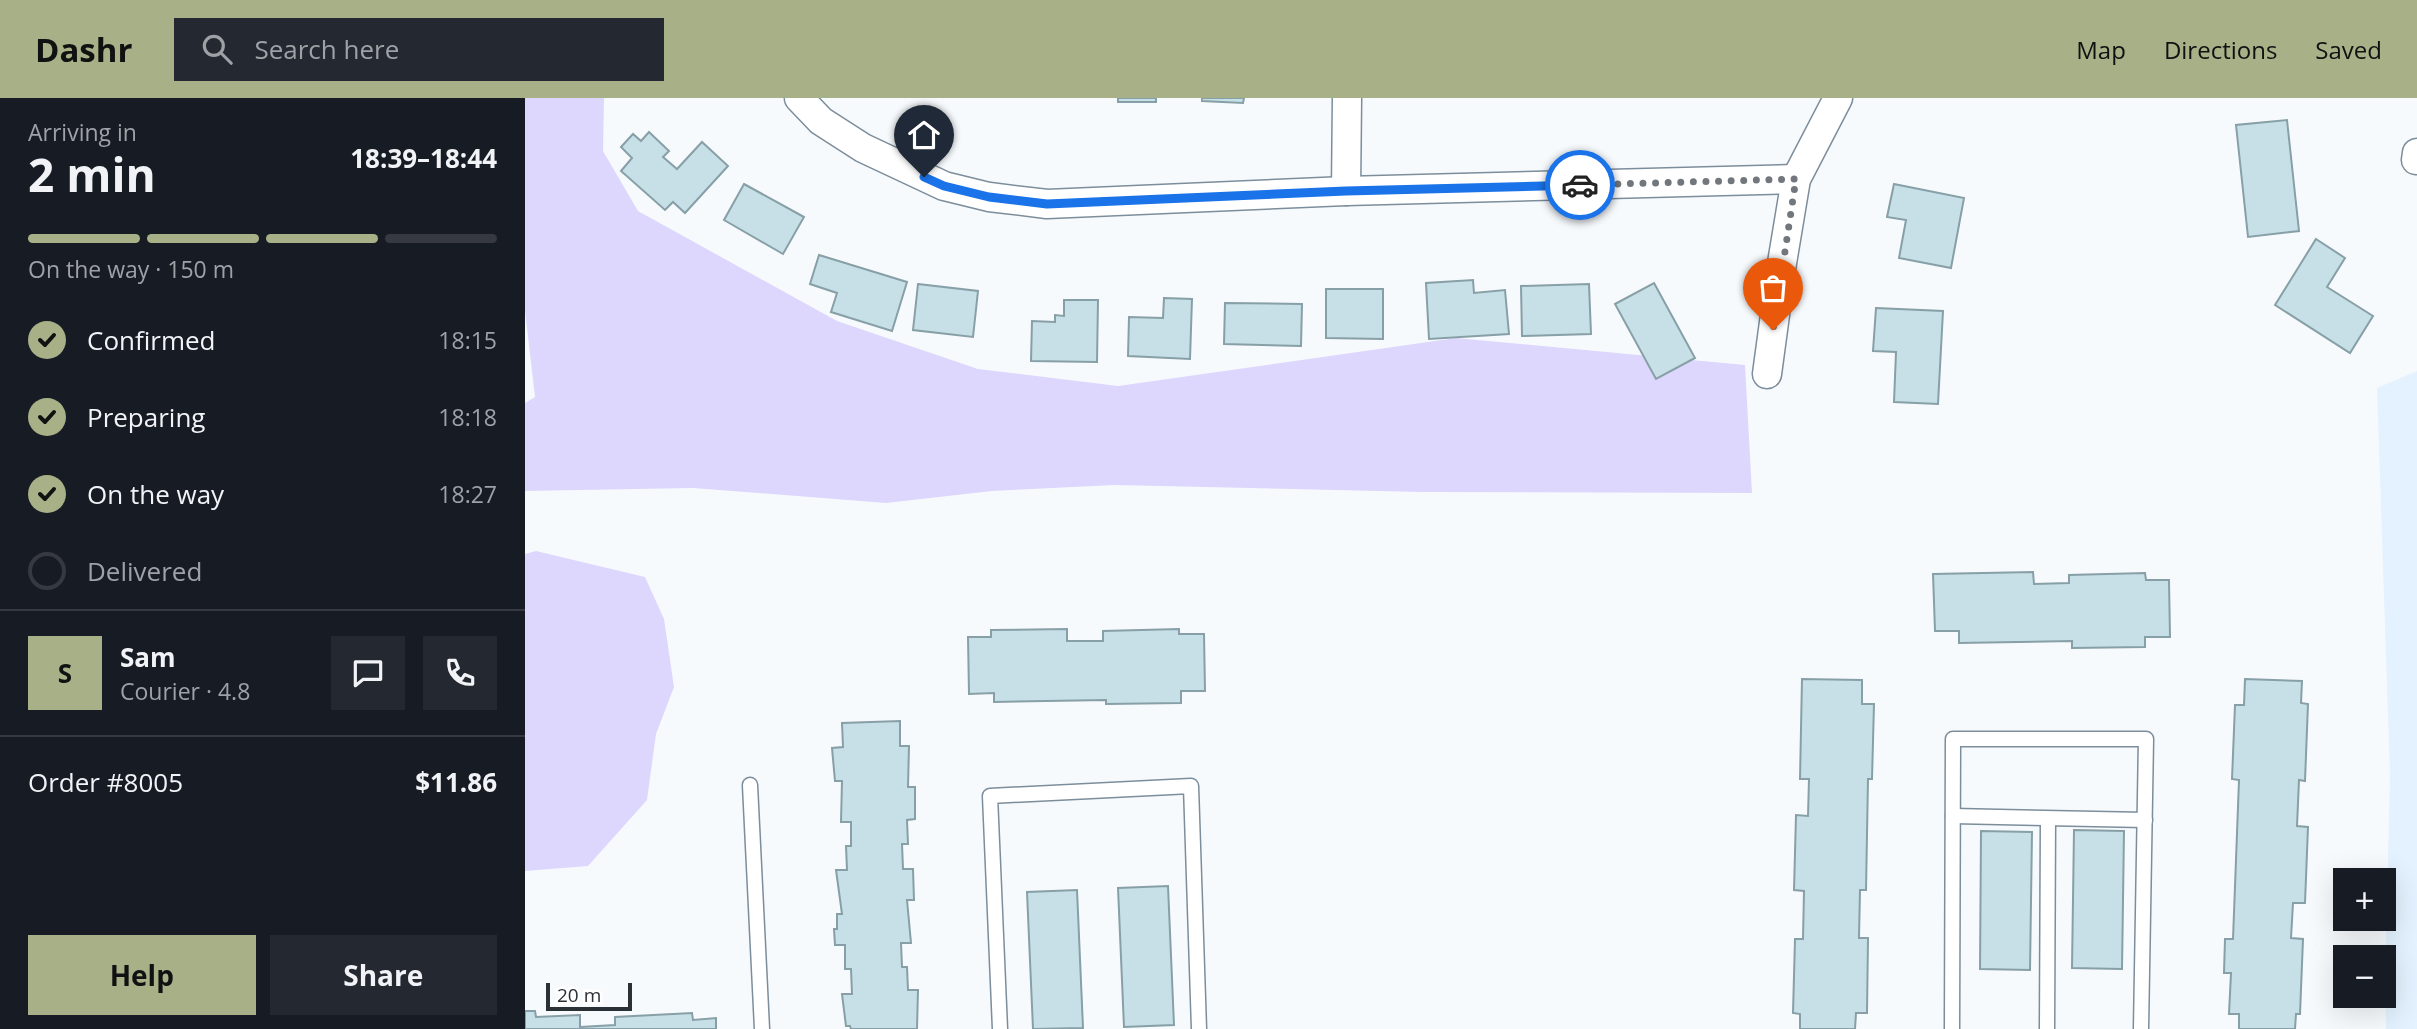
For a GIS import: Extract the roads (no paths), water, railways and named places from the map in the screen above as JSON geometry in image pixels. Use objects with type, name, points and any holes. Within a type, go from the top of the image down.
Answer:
[{"type":"street","points":[[799,98],[821,121],[863,148],[944,186],[989,197],[1047,204],[1346,191],[1796,179]]},
{"type":"street","points":[[1346,191],[1347,98]]},
{"type":"street","points":[[1767,374],[1796,179],[1839,98]]},
{"type":"lane","points":[[1952,1029],[1953,739],[2146,739],[2141,1029]]},
{"type":"lane","points":[[750,785],[762,1029]]},
{"type":"lane","points":[[1000,1029],[990,796],[1191,786],[1199,1029]]},
{"type":"lane","points":[[1953,816],[2145,820]]},
{"type":"lane","points":[[2047,1029],[2048,819]]}]
